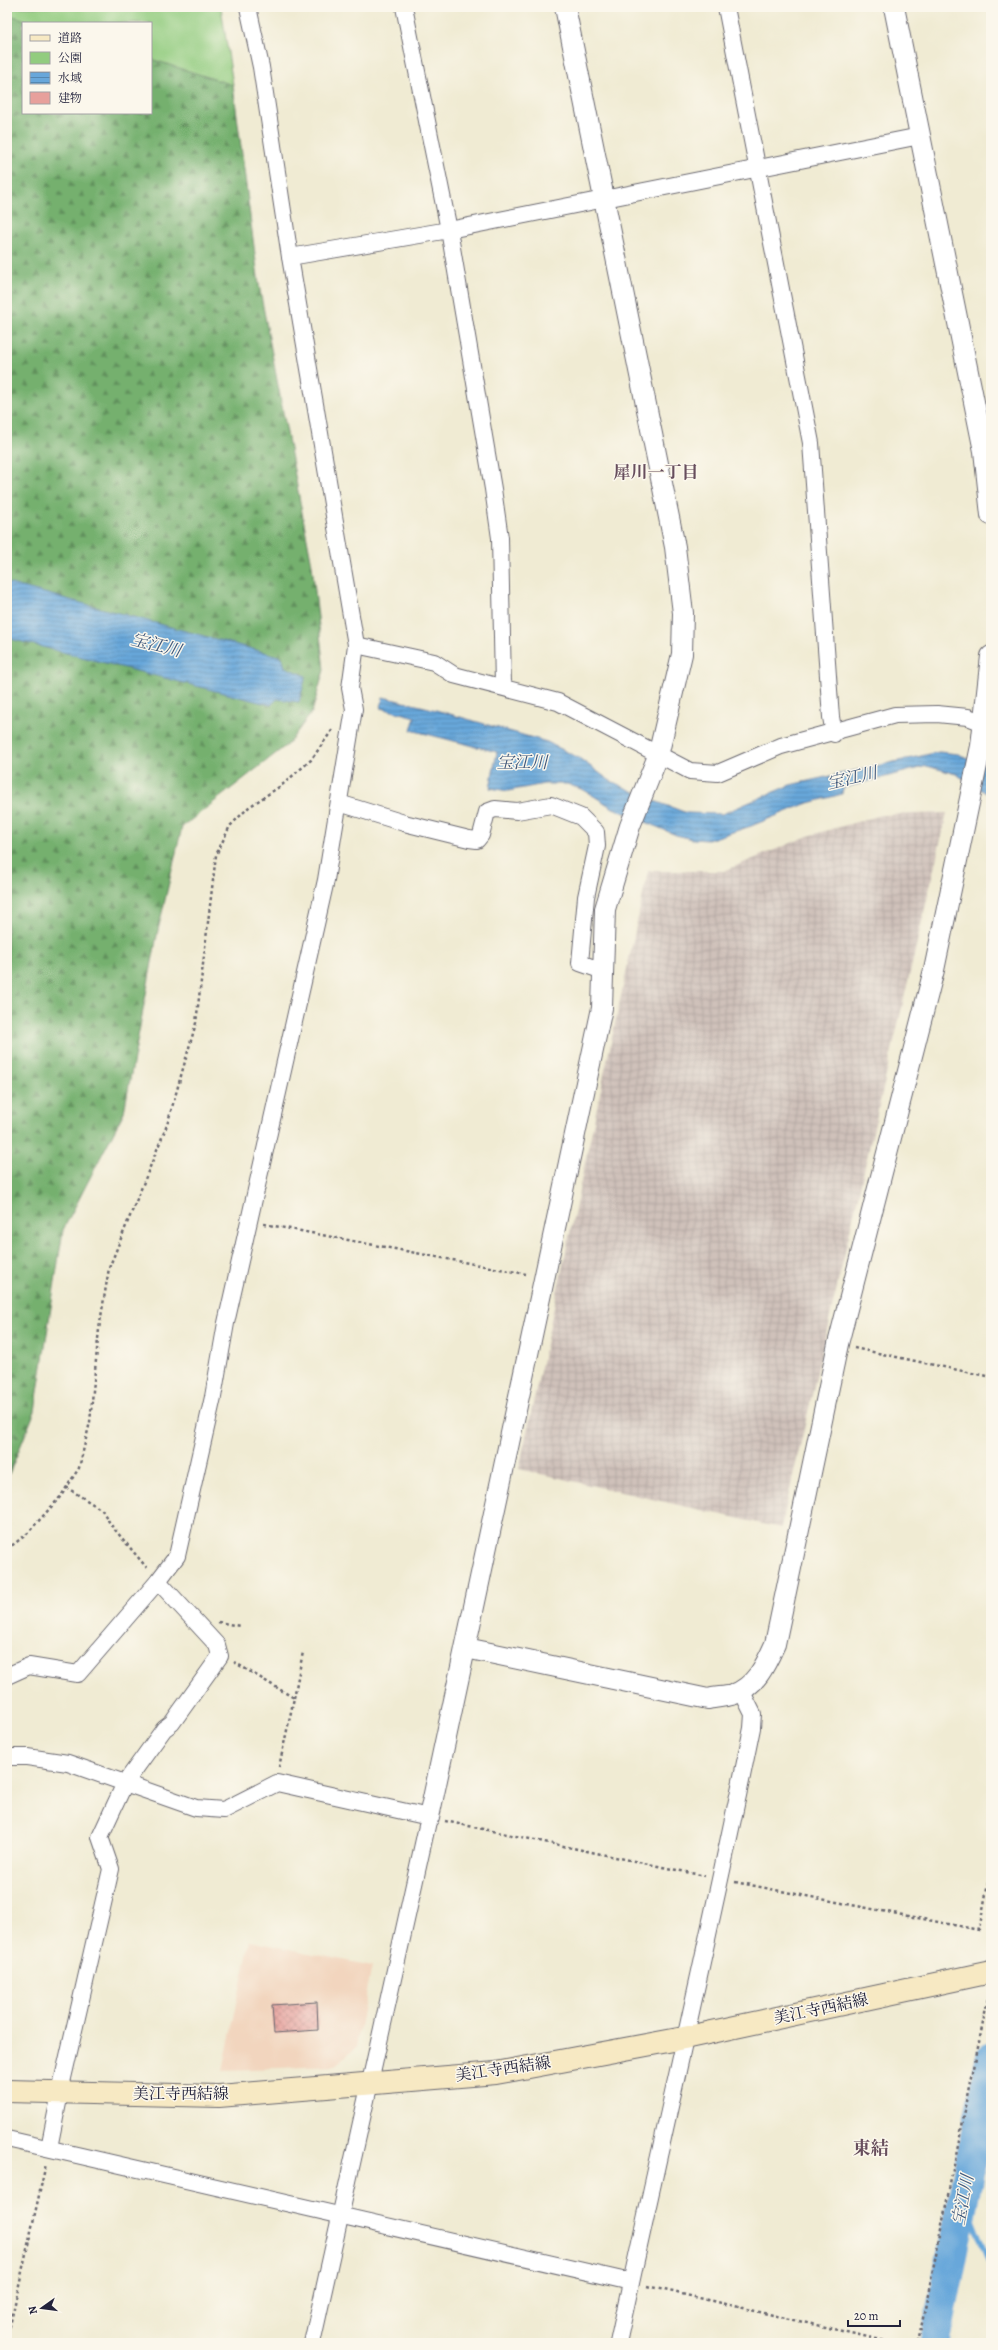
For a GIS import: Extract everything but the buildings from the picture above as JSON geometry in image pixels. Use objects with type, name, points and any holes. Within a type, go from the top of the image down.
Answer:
[{"type":"main road","name":"美江寺西結線","points":[[7,2091],[219,2096],[496,2073],[990,1981]]},
{"type":"street","points":[[7,1676],[29,1666],[78,1674],[158,1581],[177,1556],[326,880],[354,709],[350,688],[356,645],[290,257],[261,67],[248,7]]},
{"type":"street","points":[[404,7],[449,230],[500,538],[503,686]]},
{"type":"street","points":[[312,2343],[339,2214],[466,1648],[546,1278],[602,1008],[605,909],[630,826],[655,762],[682,654],[683,613],[675,547],[603,200],[565,7]]},
{"type":"street","points":[[726,7],[811,443],[830,717],[834,734]]},
{"type":"street","points":[[894,7],[987,450],[991,515]]},
{"type":"street","points":[[290,257],[449,230],[920,136]]},
{"type":"street","points":[[356,645],[434,662],[454,675],[503,686],[558,702],[655,762],[690,771],[718,773],[781,746],[834,734],[895,716],[937,714],[968,717],[987,725]]},
{"type":"street","points":[[466,1648],[708,1699],[733,1695],[763,1671],[775,1644],[838,1344],[934,970],[981,746],[987,725],[991,656]]},
{"type":"street","points":[[338,803],[404,823],[477,840],[481,835],[487,812],[495,809],[517,811],[551,805],[581,817],[596,832],[597,846],[586,897],[580,963],[603,971]]},
{"type":"street","points":[[49,2148],[111,1869],[100,1837],[125,1783],[164,1729],[172,1723],[220,1656],[217,1645],[158,1581]]},
{"type":"street","points":[[618,2343],[684,2038],[722,1879],[752,1728],[753,1714],[741,1690]]},
{"type":"street","points":[[7,1757],[27,1757],[68,1763],[196,1808],[224,1810],[278,1783],[429,1817]]},
{"type":"street","points":[[7,2139],[631,2282]]},
{"type":"path","points":[[7,1549],[26,1535],[66,1488],[79,1468],[90,1422],[99,1329],[109,1268],[167,1124],[196,1023],[216,855],[230,826],[249,807],[282,785],[312,760],[326,742],[337,722]]},
{"type":"path","points":[[250,1221],[546,1278]]},
{"type":"path","points":[[838,1344],[991,1377]]},
{"type":"path","points":[[66,1488],[102,1510],[111,1525],[158,1581]]},
{"type":"path","points":[[278,1783],[277,1774],[303,1652]]},
{"type":"path","points":[[220,1656],[294,1698]]},
{"type":"path","points":[[429,1817],[722,1879],[979,1930],[991,1868]]},
{"type":"path","points":[[918,2343],[990,1981]]},
{"type":"path","points":[[7,2339],[49,2148]]},
{"type":"path","points":[[631,2282],[894,2343]]},
{"type":"path","points":[[7,2318],[12,2318]]},
{"type":"shaded area","points":[[947,813],[781,1528],[519,1469],[648,871],[724,871],[808,836],[881,815]]},
{"type":"shaded area","points":[[250,1941],[372,1966],[356,2046],[336,2066],[223,2070]]},
{"type":"green space","points":[[7,7],[221,7],[233,85],[152,59],[152,22],[32,22],[7,14]]},
{"type":"green space","points":[[7,14],[32,22],[22,22],[22,114],[152,114],[152,59],[233,85],[259,285],[312,565],[324,670],[312,712],[288,744],[182,827],[158,930],[124,1112],[63,1230],[35,1411],[7,1479]]},
{"type":"water","points":[[7,583],[282,657],[285,667],[306,676],[299,702],[277,699],[271,705],[7,638]]},
{"type":"water","name":"宝江川","points":[[383,697],[429,708],[547,742],[579,758],[609,780],[649,799],[687,813],[722,814],[790,785],[939,752],[958,754],[991,768],[991,796],[956,774],[927,766],[843,788],[842,794],[805,804],[751,826],[708,840],[693,839],[676,835],[613,808],[584,790],[567,784],[544,784],[508,791],[490,788],[497,752],[411,730],[415,717],[381,708]]},
{"type":"waterway","name":"宝江川","points":[[935,2343],[991,2058]]},
{"type":"waterway","points":[[964,2199],[991,2267]]},
{"type":"district","name":"犀川一丁目","points":[[656,472]]},
{"type":"district","name":"東結","points":[[871,2148]]}]
